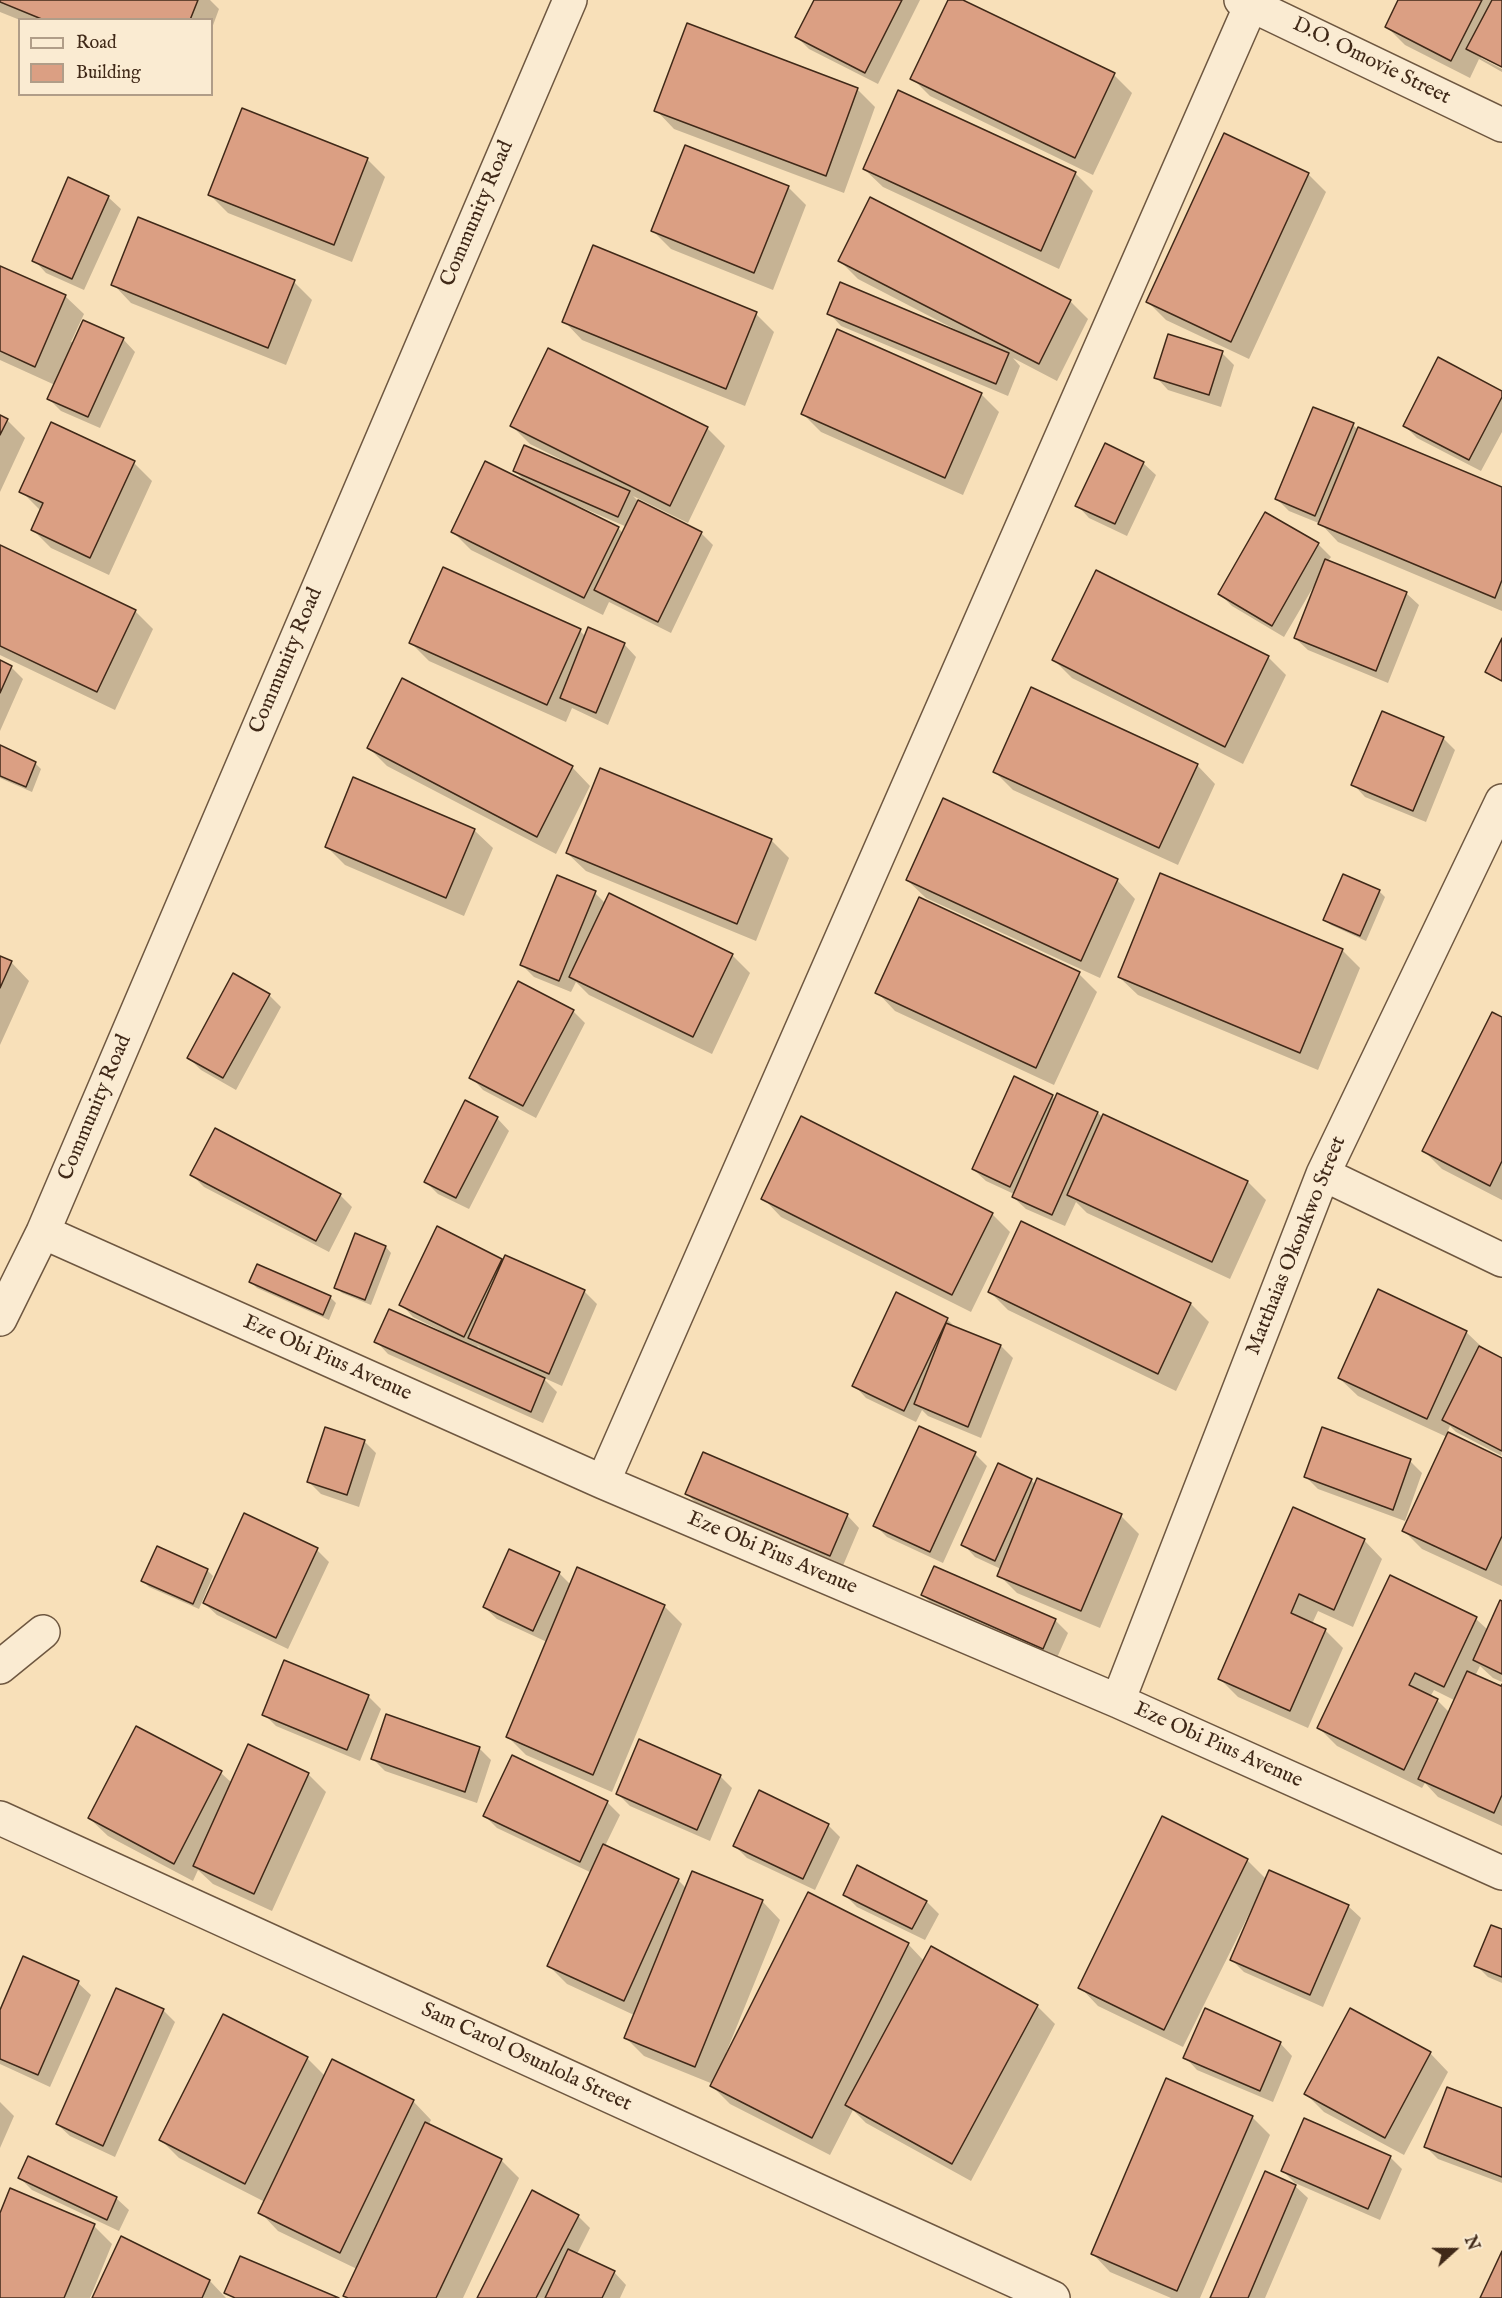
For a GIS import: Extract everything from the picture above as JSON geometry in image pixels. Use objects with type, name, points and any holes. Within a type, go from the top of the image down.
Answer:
[{"type":"street","name":"Community Road","points":[[0,1319],[43,1232],[570,0]]},
{"type":"street","name":"D.O. Omovie Street","points":[[1246,2],[1502,125]]},
{"type":"street","points":[[603,1482],[1246,2]]},
{"type":"street","name":"Matthaias Okonkwo Street","points":[[1118,1701],[1323,1174],[1502,801]]},
{"type":"street","points":[[1323,1174],[1502,1260]]},
{"type":"street","name":"Eze Obi Pius Avenue","points":[[43,1232],[603,1482],[1118,1701],[1502,1873]]},
{"type":"street","points":[[0,1667],[43,1632]]},
{"type":"street","name":"Sam Carol Osunlola Street","points":[[0,1818],[1053,2298]]},
{"type":"building","points":[[0,0],[198,0],[191,18],[39,18],[0,2]]},
{"type":"building","points":[[814,0],[902,0],[865,73],[795,37]]},
{"type":"building","points":[[948,0],[963,0],[1115,73],[1075,158],[910,79]]},
{"type":"building","points":[[1398,0],[1482,0],[1451,61],[1385,27]]},
{"type":"building","points":[[1492,0],[1502,0],[1502,67],[1466,49]]},
{"type":"building","points":[[687,23],[858,88],[826,176],[654,111]]},
{"type":"building","points":[[898,90],[1076,172],[1041,251],[863,169]]},
{"type":"building","points":[[242,108],[368,158],[334,245],[208,195]]},
{"type":"building","points":[[1224,133],[1309,173],[1231,342],[1146,302]]},
{"type":"building","points":[[685,145],[789,186],[754,273],[651,231]]},
{"type":"building","points":[[68,177],[109,196],[72,279],[32,261]]},
{"type":"building","points":[[870,197],[1071,300],[1039,364],[838,261]]},
{"type":"building","points":[[138,217],[295,280],[268,348],[111,285]]},
{"type":"building","points":[[593,245],[757,312],[726,389],[562,322]]},
{"type":"building","points":[[0,266],[66,295],[35,367],[0,351]]},
{"type":"building","points":[[840,282],[1009,353],[996,384],[827,314]]},
{"type":"building","points":[[83,320],[124,338],[88,417],[47,399]]},
{"type":"building","points":[[837,329],[982,393],[945,478],[801,414]]},
{"type":"building","points":[[1168,334],[1223,351],[1209,395],[1154,378]]},
{"type":"building","points":[[548,348],[708,427],[670,506],[510,426]]},
{"type":"building","points":[[1438,357],[1502,391],[1502,397],[1469,460],[1403,426]]},
{"type":"building","points":[[1313,407],[1354,423],[1315,516],[1275,499]]},
{"type":"building","points":[[0,415],[8,419],[0,435]]},
{"type":"building","points":[[51,422],[135,461],[90,558],[31,530],[43,503],[19,492]]},
{"type":"building","points":[[1358,427],[1502,487],[1502,580],[1495,598],[1318,524]]},
{"type":"building","points":[[1105,443],[1144,462],[1115,524],[1075,506]]},
{"type":"building","points":[[524,445],[630,491],[618,517],[513,471]]},
{"type":"building","points":[[485,461],[619,527],[584,598],[451,532]]},
{"type":"building","points":[[638,500],[702,532],[658,622],[594,590]]},
{"type":"building","points":[[1265,512],[1319,543],[1272,626],[1218,594]]},
{"type":"building","points":[[0,545],[136,610],[97,692],[0,646]]},
{"type":"building","points":[[1325,559],[1407,592],[1376,671],[1294,638]]},
{"type":"building","points":[[443,567],[581,629],[547,705],[409,643]]},
{"type":"building","points":[[1096,570],[1269,656],[1225,747],[1052,660]]},
{"type":"building","points":[[588,627],[625,643],[596,713],[560,698]]},
{"type":"building","points":[[1502,638],[1502,681],[1485,672]]},
{"type":"building","points":[[0,660],[12,666],[0,693]]},
{"type":"building","points":[[402,678],[573,766],[537,837],[367,748]]},
{"type":"building","points":[[1031,687],[1198,764],[1159,848],[993,772]]},
{"type":"building","points":[[1382,711],[1444,737],[1413,811],[1351,785]]},
{"type":"building","points":[[0,745],[36,762],[26,787],[0,776]]},
{"type":"building","points":[[600,768],[772,839],[737,924],[566,853]]},
{"type":"building","points":[[353,777],[475,829],[446,898],[325,847]]},
{"type":"building","points":[[943,798],[1118,879],[1081,961],[906,880]]},
{"type":"building","points":[[1160,873],[1343,949],[1300,1053],[1118,977]]},
{"type":"building","points":[[1343,874],[1380,890],[1360,936],[1323,920]]},
{"type":"building","points":[[557,875],[596,891],[559,981],[520,965]]},
{"type":"building","points":[[609,893],[733,954],[693,1037],[569,977]]},
{"type":"building","points":[[919,897],[1080,972],[1036,1068],[875,993]]},
{"type":"building","points":[[0,956],[12,961],[0,988]]},
{"type":"building","points":[[233,973],[270,994],[223,1078],[187,1058]]},
{"type":"building","points":[[518,981],[574,1010],[523,1106],[469,1078]]},
{"type":"building","points":[[1492,1012],[1502,1017],[1502,1161],[1490,1186],[1422,1151]]},
{"type":"building","points":[[1014,1076],[1053,1095],[1010,1187],[972,1169]]},
{"type":"building","points":[[1057,1093],[1098,1112],[1052,1215],[1012,1197]]},
{"type":"building","points":[[465,1100],[498,1117],[456,1198],[424,1182]]},
{"type":"building","points":[[1103,1114],[1248,1181],[1212,1262],[1067,1195]]},
{"type":"building","points":[[801,1116],[993,1213],[952,1295],[761,1199]]},
{"type":"building","points":[[215,1128],[341,1194],[316,1241],[190,1175]]},
{"type":"building","points":[[1021,1221],[1191,1303],[1158,1374],[988,1292]]},
{"type":"building","points":[[437,1226],[502,1259],[464,1337],[399,1305]]},
{"type":"building","points":[[355,1233],[386,1246],[365,1300],[334,1288]]},
{"type":"building","points":[[505,1255],[585,1290],[549,1374],[468,1338]]},
{"type":"building","points":[[257,1264],[331,1296],[323,1315],[249,1282]]},
{"type":"building","points":[[1378,1289],[1467,1331],[1427,1419],[1338,1378]]},
{"type":"building","points":[[896,1292],[948,1318],[904,1411],[852,1386]]},
{"type":"building","points":[[389,1309],[545,1378],[531,1412],[374,1342]]},
{"type":"building","points":[[946,1323],[1001,1345],[968,1427],[914,1404]]},
{"type":"building","points":[[1479,1346],[1502,1358],[1502,1451],[1442,1420]]},
{"type":"building","points":[[919,1426],[976,1452],[930,1552],[873,1526]]},
{"type":"building","points":[[325,1427],[365,1440],[347,1495],[307,1482]]},
{"type":"building","points":[[1322,1427],[1411,1459],[1393,1510],[1304,1477]]},
{"type":"building","points":[[1448,1432],[1502,1458],[1502,1536],[1486,1570],[1402,1531]]},
{"type":"building","points":[[703,1452],[848,1514],[830,1556],[685,1494]]},
{"type":"building","points":[[998,1463],[1032,1479],[995,1561],[961,1545]]},
{"type":"building","points":[[1037,1478],[1122,1514],[1081,1611],[997,1576]]},
{"type":"building","points":[[1293,1507],[1365,1539],[1334,1610],[1299,1594],[1291,1613],[1326,1629],[1290,1711],[1218,1679]]},
{"type":"building","points":[[244,1513],[318,1548],[276,1638],[203,1603]]},
{"type":"building","points":[[157,1546],[208,1569],[193,1604],[141,1581]]},
{"type":"building","points":[[509,1549],[560,1572],[533,1631],[483,1607]]},
{"type":"building","points":[[934,1566],[1056,1619],[1043,1649],[921,1595]]},
{"type":"building","points":[[577,1567],[665,1605],[593,1775],[506,1737]]},
{"type":"building","points":[[1390,1575],[1477,1617],[1444,1687],[1415,1673],[1409,1685],[1438,1699],[1404,1770],[1317,1728]]},
{"type":"building","points":[[1500,1600],[1502,1601],[1502,1674],[1473,1660]]},
{"type":"building","points":[[284,1660],[369,1695],[347,1750],[262,1715]]},
{"type":"building","points":[[1467,1671],[1501,1686],[1502,1684],[1502,1795],[1494,1813],[1418,1779]]},
{"type":"building","points":[[386,1714],[480,1747],[465,1792],[371,1759]]},
{"type":"building","points":[[136,1726],[222,1771],[174,1864],[88,1818]]},
{"type":"building","points":[[639,1739],[721,1775],[697,1830],[616,1794]]},
{"type":"building","points":[[248,1744],[309,1773],[254,1894],[193,1866]]},
{"type":"building","points":[[512,1755],[608,1801],[580,1862],[483,1816]]},
{"type":"building","points":[[759,1790],[829,1824],[803,1879],[733,1846]]},
{"type":"building","points":[[1162,1816],[1248,1859],[1164,2030],[1078,1988]]},
{"type":"building","points":[[603,1844],[679,1879],[624,2001],[547,1966]]},
{"type":"building","points":[[857,1865],[927,1901],[912,1929],[843,1895]]},
{"type":"building","points":[[1269,1870],[1349,1905],[1310,1995],[1230,1960]]},
{"type":"building","points":[[692,1871],[763,1900],[695,2067],[624,2038]]},
{"type":"building","points":[[808,1892],[909,1943],[812,2138],[710,2086]]},
{"type":"building","points":[[1491,1925],[1502,1929],[1502,1977],[1474,1966]]},
{"type":"building","points":[[931,1946],[1038,2005],[952,2164],[845,2105]]},
{"type":"building","points":[[23,1956],[79,1981],[38,2075],[0,2059],[0,2010]]},
{"type":"building","points":[[116,1988],[164,2009],[103,2146],[56,2124]]},
{"type":"building","points":[[1205,2008],[1281,2042],[1260,2091],[1183,2058]]},
{"type":"building","points":[[1350,2008],[1431,2052],[1385,2138],[1304,2094]]},
{"type":"building","points":[[223,2014],[308,2057],[245,2184],[159,2140]]},
{"type":"building","points":[[332,2059],[414,2100],[340,2253],[258,2213]]},
{"type":"building","points":[[1166,2078],[1253,2116],[1177,2291],[1091,2254]]},
{"type":"building","points":[[1447,2087],[1502,2108],[1502,2177],[1424,2147]]},
{"type":"building","points":[[1304,2118],[1391,2156],[1368,2209],[1281,2171]]},
{"type":"building","points":[[425,2122],[502,2159],[436,2298],[348,2298],[343,2296]]},
{"type":"building","points":[[28,2156],[117,2197],[107,2220],[18,2178]]},
{"type":"building","points":[[1265,2171],[1296,2185],[1248,2298],[1210,2298]]},
{"type":"building","points":[[10,2188],[95,2224],[64,2298],[0,2298],[0,2213]]},
{"type":"building","points":[[532,2190],[579,2215],[536,2298],[477,2298]]},
{"type":"building","points":[[121,2236],[210,2280],[202,2298],[92,2298]]},
{"type":"building","points":[[568,2249],[615,2271],[602,2298],[545,2298]]},
{"type":"building","points":[[1502,2251],[1502,2298],[1480,2298]]},
{"type":"building","points":[[240,2256],[339,2298],[235,2298],[224,2293]]}]
